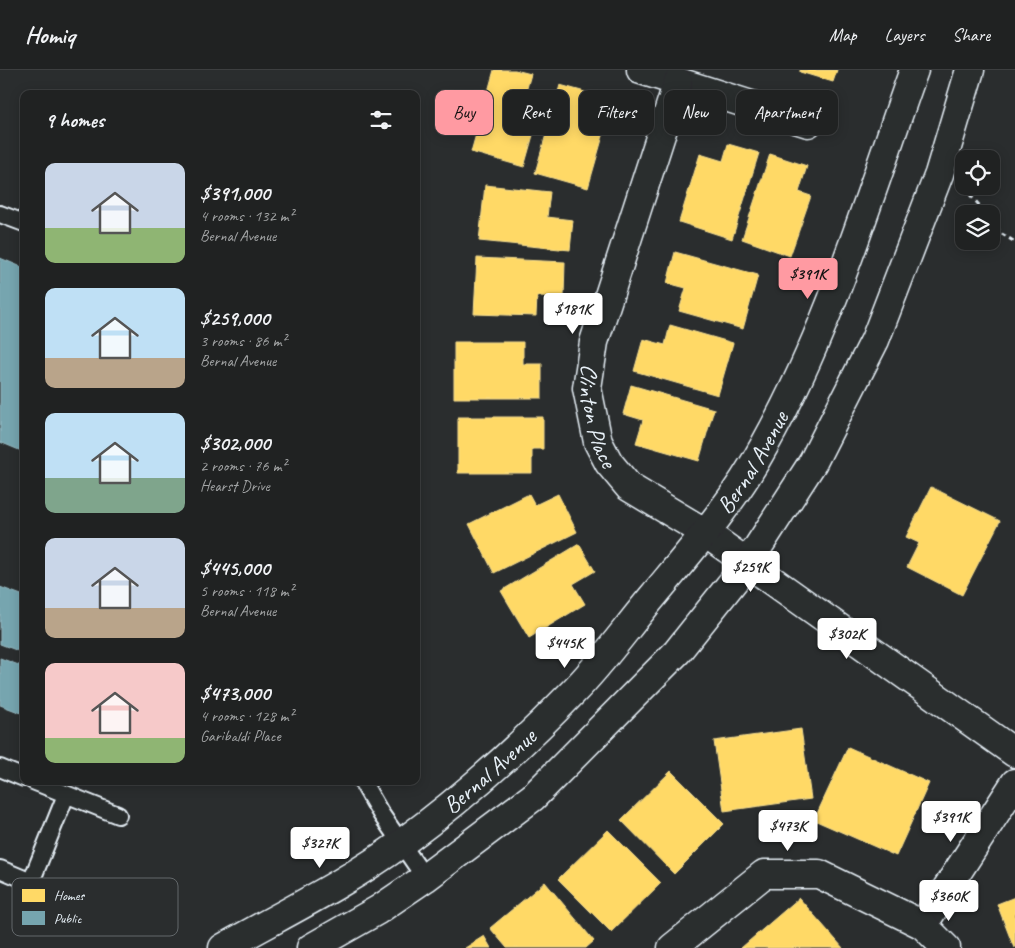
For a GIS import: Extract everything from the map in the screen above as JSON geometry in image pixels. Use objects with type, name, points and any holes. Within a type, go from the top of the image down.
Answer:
[{"type":"main road","points":[[641,70],[736,100]]},
{"type":"main road","name":"Bernal Avenue","points":[[223,948],[353,875],[401,843],[503,760],[574,691],[704,532],[763,449],[792,393],[835,291],[914,70]]},
{"type":"main road","name":"Bernal Avenue","points":[[311,948],[378,910],[425,878],[540,790],[677,652],[747,564],[814,462],[876,340],[939,174],[970,70]]},
{"type":"main road","name":"Clinton Place","points":[[678,82],[594,342],[587,388],[598,442],[614,469],[629,487],[704,532],[1015,753]]},
{"type":"main road","points":[[923,925],[1015,783]]},
{"type":"main road","points":[[672,948],[764,874],[819,874],[923,925],[946,948]]},
{"type":"lane","points":[[0,214],[20,222]]},
{"type":"lane","points":[[0,768],[20,776]]},
{"type":"lane","points":[[42,785],[118,815]]},
{"type":"lane","points":[[365,785],[425,878]]},
{"type":"lane","points":[[33,878],[66,795]]},
{"type":"lane","points":[[0,869],[21,878]]},
{"type":"path","points":[[1000,231],[1015,242]]},
{"type":"building: Homes","points":[[494,70],[515,70],[531,74],[526,90],[503,90],[503,135],[533,135],[524,167],[471,152],[476,135],[493,135],[493,90],[488,90]]},
{"type":"building: Homes","points":[[800,70],[837,70],[833,82],[800,72]]},
{"type":"building: Homes","points":[[560,85],[579,90],[579,135],[603,135],[588,188],[535,173],[546,135],[569,135],[569,90],[559,90]]},
{"type":"building: Homes","points":[[728,144],[759,153],[732,239],[679,222],[700,154],[723,161]]},
{"type":"building: Homes","points":[[770,154],[807,166],[799,192],[811,196],[790,256],[742,239]]},
{"type":"building: Homes","points":[[485,185],[550,192],[547,217],[573,220],[570,250],[479,241]]},
{"type":"building: Homes","points":[[675,252],[758,275],[743,329],[679,311],[686,288],[667,283]]},
{"type":"building: Homes","points":[[477,258],[565,262],[564,297],[537,296],[536,316],[474,314]]},
{"type":"building: Homes","points":[[670,325],[733,343],[718,395],[634,371],[643,339],[665,345]]},
{"type":"building: Homes","points":[[454,342],[523,342],[523,364],[542,364],[542,398],[454,398]]},
{"type":"building: Homes","points":[[631,385],[714,409],[699,461],[636,443],[643,420],[623,414]]},
{"type":"building: Homes","points":[[458,417],[543,417],[543,449],[532,449],[532,473],[458,473]]},
{"type":"building: Homes","points":[[931,487],[1000,521],[962,595],[907,567],[919,543],[906,537]]},
{"type":"building: Homes","points":[[529,494],[535,505],[558,494],[577,532],[494,573],[469,524]]},
{"type":"building: Homes","points":[[579,544],[595,571],[573,584],[585,604],[529,638],[501,591]]},
{"type":"building: Homes","points":[[801,729],[811,799],[724,811],[714,741]]},
{"type":"building: Homes","points":[[848,747],[929,783],[896,856],[814,820]]},
{"type":"building: Homes","points":[[671,771],[724,824],[674,874],[621,820]]},
{"type":"building: Homes","points":[[608,830],[661,883],[611,932],[558,879]]},
{"type":"building: Homes","points":[[545,882],[594,941],[586,948],[507,948],[490,928]]},
{"type":"building: Homes","points":[[1015,897],[1015,948],[1014,948],[997,904]]},
{"type":"building: Homes","points":[[799,898],[843,948],[741,948]]},
{"type":"building: Homes","points":[[484,936],[491,948],[465,948]]},
{"type":"building: Public","points":[[0,258],[20,266],[20,450],[0,442]]},
{"type":"building: Public","points":[[0,587],[20,594],[20,652],[0,644]]},
{"type":"building: Public","points":[[0,658],[20,666],[20,712],[0,705]]}]
